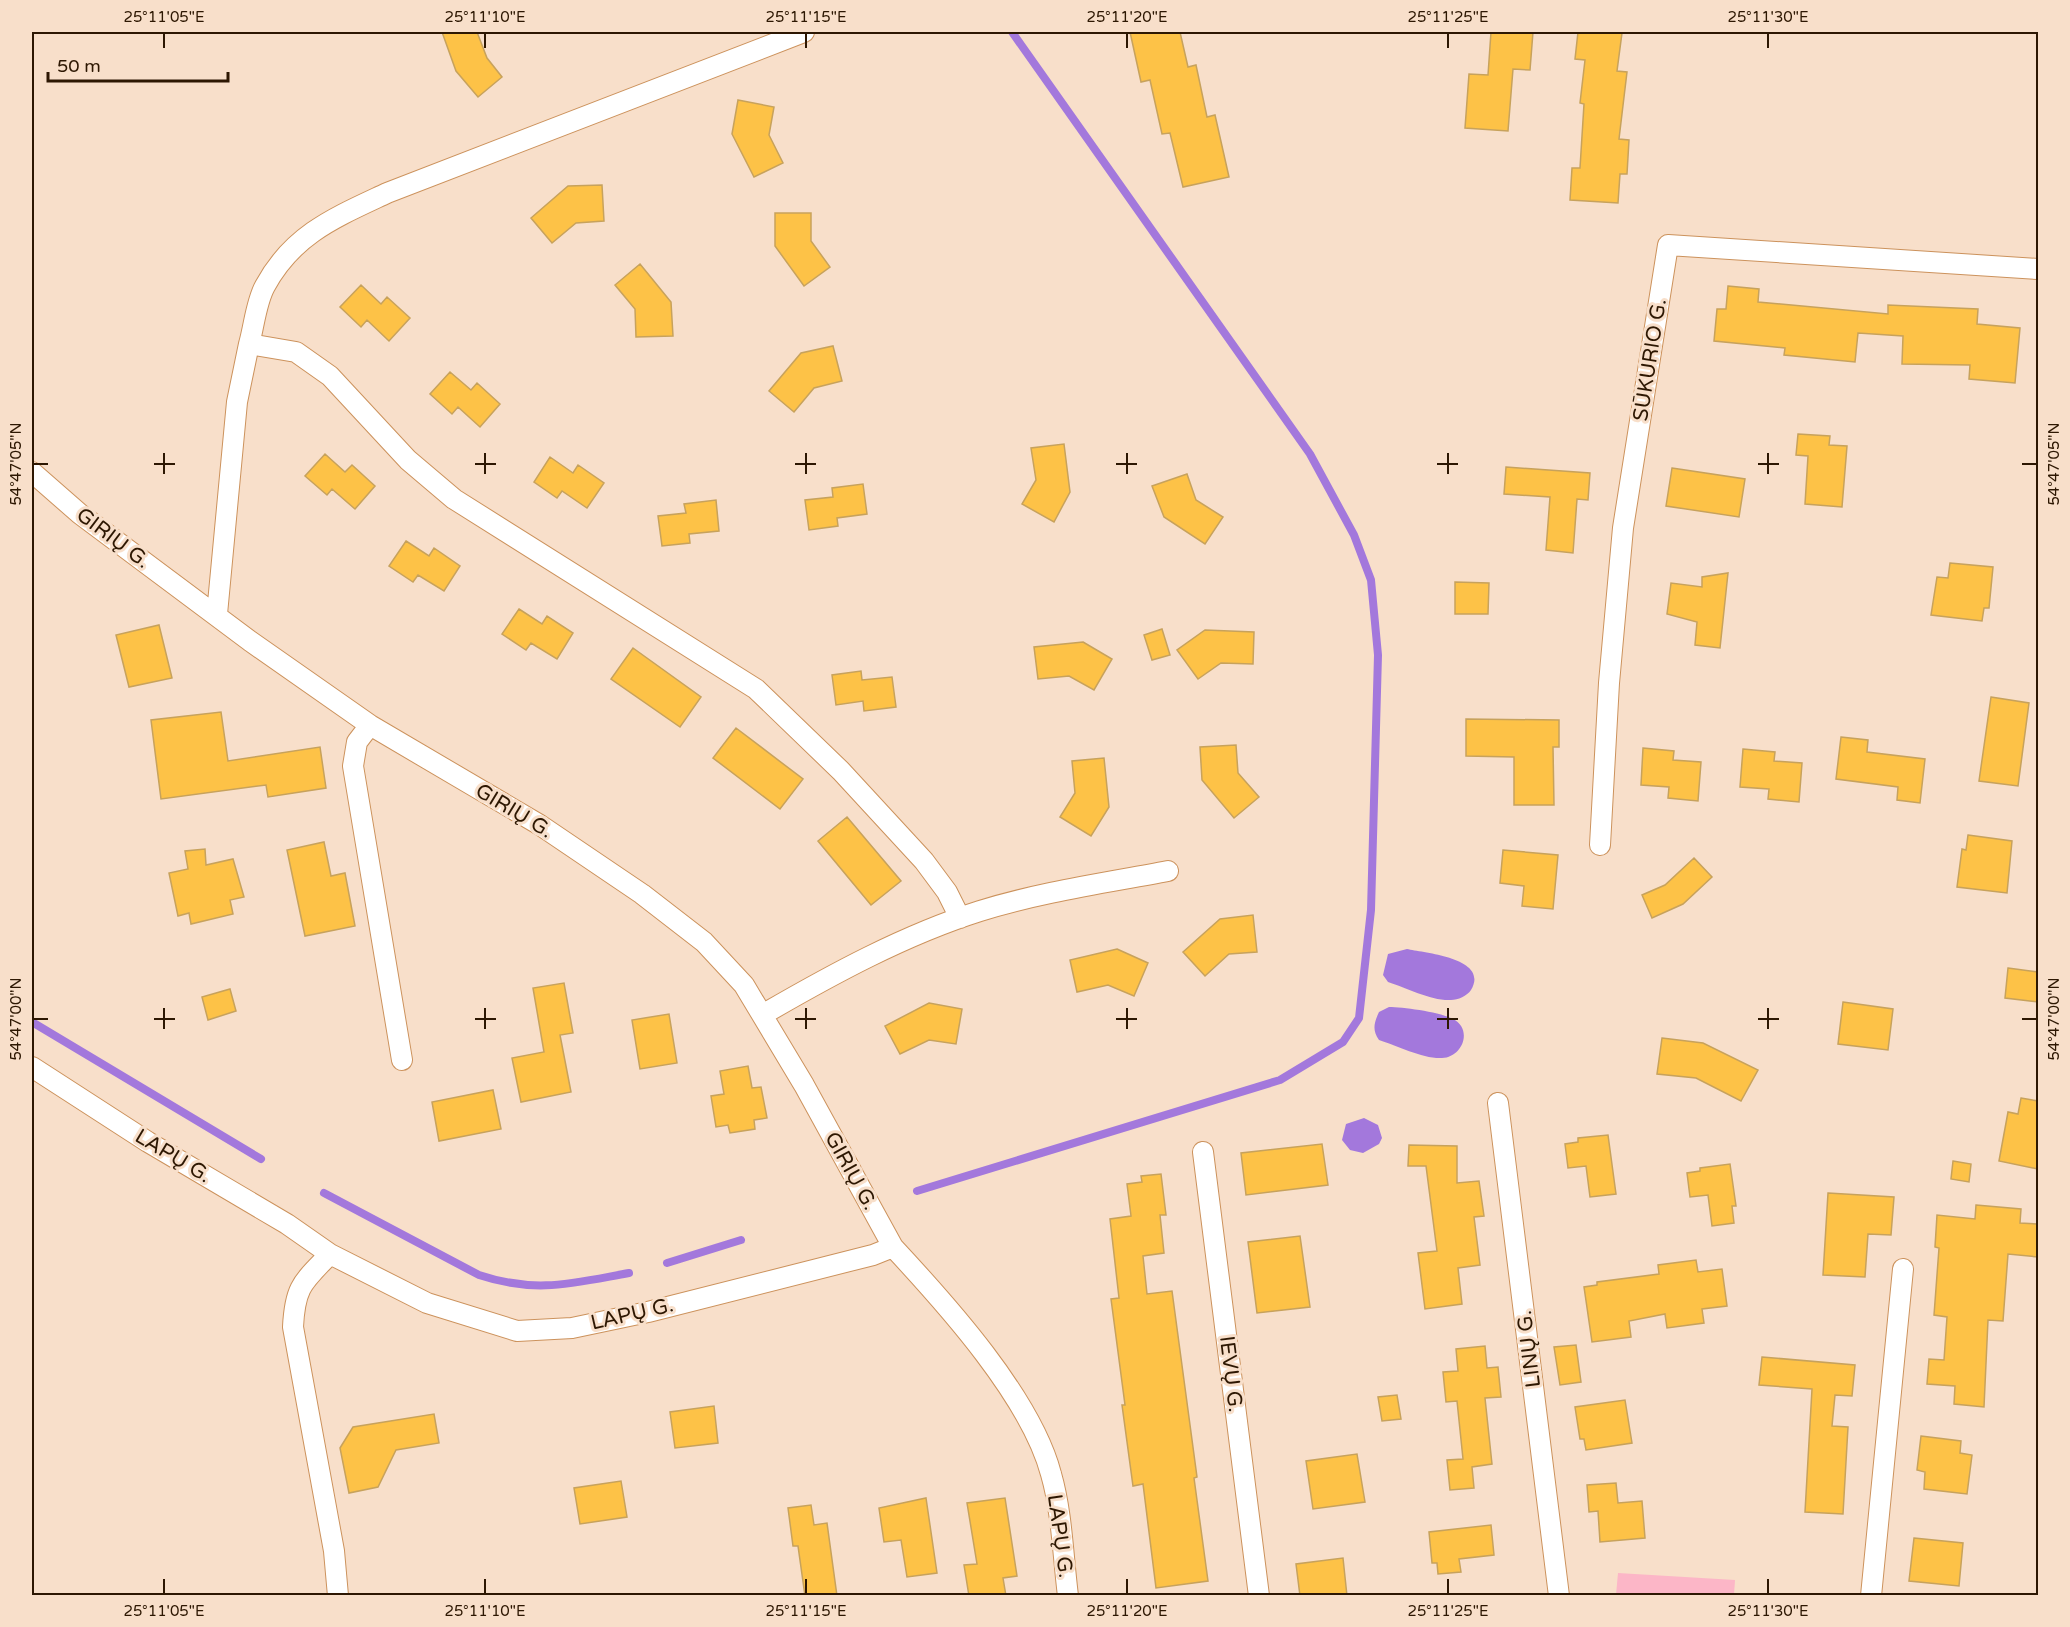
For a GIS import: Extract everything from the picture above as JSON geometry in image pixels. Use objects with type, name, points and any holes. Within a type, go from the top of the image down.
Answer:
[{"type":"street","points":[[217,614],[237,402],[264,287],[293,246],[322,223],[387,193],[804,32]]},
{"type":"street","name":"SŪKURIO G.","points":[[1600,845],[1609,683],[1623,528],[1668,245],[2038,270]]},
{"type":"street","points":[[249,345],[296,352],[330,376],[408,460],[454,499],[756,689],[842,771],[924,861],[947,892],[960,918]]},
{"type":"street","name":"GIRIŲ G.","points":[[32,472],[80,514],[217,614],[250,641],[370,725],[540,825],[642,894],[704,942],[744,985],[804,1085],[893,1247]]},
{"type":"street","points":[[370,725],[357,742],[353,766],[402,1060]]},
{"type":"street","points":[[762,1015],[882,952],[960,918],[1033,897],[1168,871]]},
{"type":"street","name":"LAPŲ G.","points":[[32,1067],[148,1142],[287,1224],[330,1254],[428,1303],[517,1331],[572,1328],[648,1312],[873,1256],[893,1247],[940,1297],[996,1371],[1040,1441],[1052,1475],[1068,1596]]},
{"type":"street","name":"LINŲ G.","points":[[1498,1103],[1560,1596]]},
{"type":"street","name":"IEVŲ G.","points":[[1203,1152],[1259,1596]]},
{"type":"street","points":[[330,1254],[300,1285],[294,1305],[293,1327],[334,1551],[338,1596]]},
{"type":"street","points":[[1871,1596],[1904,1269]]},
{"type":"shaded area","points":[[1407,949],[1440,955],[1464,964],[1472,971],[1474,979],[1471,990],[1454,1000],[1443,1000],[1388,982],[1383,975],[1388,954]]},
{"type":"shaded area","points":[[1389,1007],[1431,1012],[1453,1019],[1463,1029],[1463,1042],[1460,1048],[1449,1056],[1435,1058],[1379,1040],[1374,1026],[1379,1012]]},
{"type":"shaded area","points":[[1364,1118],[1378,1125],[1382,1138],[1379,1144],[1363,1153],[1350,1150],[1342,1140],[1346,1124]]},
{"type":"shaded area","points":[[1618,1573],[1735,1580],[1734,1595],[1616,1595]]},
{"type":"building","points":[[442,32],[477,32],[487,58],[502,77],[478,97],[456,71]]},
{"type":"building","points":[[1130,32],[1180,32],[1188,67],[1196,65],[1207,117],[1215,115],[1229,177],[1183,187],[1170,133],[1162,134],[1150,80],[1141,82]]},
{"type":"building","points":[[1491,32],[1533,32],[1530,70],[1513,69],[1508,131],[1465,128],[1469,74],[1488,75]]},
{"type":"building","points":[[1578,32],[1622,33],[1617,71],[1627,72],[1619,139],[1629,140],[1627,174],[1620,174],[1618,203],[1570,200],[1572,168],[1580,168],[1584,104],[1580,103],[1585,60],[1575,59]]},
{"type":"building","points":[[738,100],[774,107],[769,135],[783,163],[754,177],[732,134]]},
{"type":"building","points":[[602,185],[604,221],[576,223],[552,243],[531,218],[568,186]]},
{"type":"building","points":[[775,213],[811,213],[811,241],[830,267],[804,286],[775,246]]},
{"type":"building","points":[[640,264],[671,302],[673,336],[636,337],[635,309],[615,285]]},
{"type":"building","points":[[361,285],[381,304],[387,297],[410,318],[389,341],[367,320],[361,327],[340,307]]},
{"type":"building","points":[[1728,286],[1759,289],[1758,302],[1888,314],[1888,305],[1978,309],[1977,324],[2020,328],[2015,383],[1969,379],[1970,365],[1902,364],[1903,336],[1858,333],[1855,362],[1784,355],[1785,348],[1714,341],[1717,309],[1726,309]]},
{"type":"building","points":[[833,346],[842,381],[814,388],[794,412],[769,391],[801,353]]},
{"type":"building","points":[[450,372],[471,390],[477,383],[500,404],[480,427],[458,407],[452,414],[430,394]]},
{"type":"building","points":[[1798,434],[1830,436],[1829,445],[1847,446],[1842,507],[1805,504],[1808,456],[1796,455]]},
{"type":"building","points":[[1064,444],[1070,492],[1054,522],[1022,504],[1036,480],[1031,448]]},
{"type":"building","points":[[325,454],[345,472],[352,465],[375,486],[355,509],[332,489],[327,495],[305,476]]},
{"type":"building","points":[[550,457],[573,473],[578,465],[604,483],[587,508],[562,491],[557,498],[534,482]]},
{"type":"building","points":[[1506,467],[1590,473],[1588,500],[1577,499],[1573,553],[1546,550],[1550,497],[1504,494]]},
{"type":"building","points":[[1672,468],[1745,479],[1739,517],[1666,506]]},
{"type":"building","points":[[1187,474],[1196,500],[1223,517],[1205,544],[1164,517],[1152,486]]},
{"type":"building","points":[[863,484],[867,514],[837,518],[838,526],[809,530],[805,500],[833,497],[832,488]]},
{"type":"building","points":[[716,500],[719,531],[689,534],[690,543],[662,546],[658,516],[686,513],[684,504]]},
{"type":"building","points":[[406,541],[429,556],[434,548],[460,566],[444,591],[418,575],[413,582],[389,566]]},
{"type":"building","points":[[1950,563],[1993,567],[1989,608],[1984,608],[1982,621],[1931,615],[1937,577],[1948,578]]},
{"type":"building","points":[[1728,573],[1720,648],[1695,645],[1697,622],[1667,614],[1671,583],[1702,587],[1702,577]]},
{"type":"building","points":[[1455,582],[1489,583],[1488,614],[1455,614]]},
{"type":"building","points":[[519,609],[542,624],[547,616],[573,633],[557,659],[531,643],[526,650],[502,634]]},
{"type":"building","points":[[159,625],[172,678],[129,687],[116,635]]},
{"type":"building","points":[[1162,629],[1170,655],[1152,660],[1144,635]]},
{"type":"building","points":[[1205,630],[1254,632],[1253,664],[1221,663],[1198,679],[1177,650]]},
{"type":"building","points":[[1083,642],[1112,659],[1094,690],[1069,676],[1038,679],[1034,647]]},
{"type":"building","points":[[633,648],[701,697],[680,727],[611,679]]},
{"type":"building","points":[[861,671],[862,680],[892,677],[896,707],[864,711],[863,701],[836,705],[832,675]]},
{"type":"building","points":[[1991,697],[2029,703],[2018,786],[1979,781]]},
{"type":"building","points":[[221,712],[228,761],[320,747],[326,788],[268,797],[266,785],[161,799],[151,720]]},
{"type":"building","points":[[1466,719],[1559,720],[1559,747],[1553,747],[1554,805],[1514,805],[1514,757],[1466,756]]},
{"type":"building","points":[[736,728],[803,779],[780,809],[713,758]]},
{"type":"building","points":[[1841,737],[1868,740],[1867,752],[1925,759],[1920,803],[1897,800],[1898,787],[1836,779]]},
{"type":"building","points":[[1236,745],[1238,773],[1259,797],[1234,818],[1202,780],[1200,747]]},
{"type":"building","points":[[1643,748],[1674,751],[1673,760],[1701,762],[1698,801],[1668,798],[1669,787],[1641,785]]},
{"type":"building","points":[[1743,749],[1775,752],[1774,761],[1802,763],[1799,802],[1768,799],[1769,789],[1740,787]]},
{"type":"building","points":[[1104,758],[1109,807],[1091,836],[1060,817],[1075,793],[1072,761]]},
{"type":"building","points":[[847,817],[901,881],[871,905],[818,841]]},
{"type":"building","points":[[1968,835],[2012,841],[2007,893],[1957,887],[1962,849],[1966,850]]},
{"type":"building","points":[[324,842],[331,876],[345,873],[355,926],[305,936],[287,850]]},
{"type":"building","points":[[205,849],[206,865],[233,859],[244,897],[230,900],[233,914],[191,924],[189,913],[178,916],[169,873],[188,869],[185,851]]},
{"type":"building","points":[[1503,850],[1558,855],[1553,909],[1522,906],[1524,886],[1500,883]]},
{"type":"building","points":[[1694,858],[1712,877],[1683,904],[1652,918],[1642,895],[1665,885]]},
{"type":"building","points":[[1253,915],[1257,952],[1229,954],[1205,976],[1183,952],[1220,919]]},
{"type":"building","points":[[1117,949],[1148,963],[1134,996],[1108,985],[1077,992],[1070,960]]},
{"type":"building","points":[[2008,968],[2038,972],[2038,1002],[2005,998]]},
{"type":"building","points":[[564,983],[573,1033],[560,1035],[571,1092],[521,1102],[512,1058],[544,1052],[533,988]]},
{"type":"building","points":[[230,989],[236,1011],[208,1020],[202,997]]},
{"type":"building","points":[[1843,1002],[1893,1009],[1888,1050],[1838,1044]]},
{"type":"building","points":[[929,1003],[962,1009],[956,1044],[929,1040],[900,1054],[885,1026]]},
{"type":"building","points":[[669,1014],[677,1063],[640,1069],[632,1020]]},
{"type":"building","points":[[1662,1038],[1703,1043],[1758,1070],[1741,1101],[1696,1078],[1657,1074]]},
{"type":"building","points":[[748,1066],[752,1088],[761,1087],[767,1118],[754,1120],[755,1129],[730,1133],[728,1125],[716,1127],[711,1096],[724,1094],[720,1071]]},
{"type":"building","points":[[493,1090],[501,1129],[439,1141],[432,1102]]},
{"type":"building","points":[[2021,1098],[2038,1101],[2038,1169],[1999,1161],[2008,1112],[2018,1114]]},
{"type":"building","points":[[1608,1135],[1616,1194],[1590,1197],[1586,1166],[1568,1168],[1565,1144],[1578,1142],[1578,1138]]},
{"type":"building","points":[[1322,1144],[1328,1185],[1246,1195],[1241,1153]]},
{"type":"building","points":[[1409,1145],[1457,1146],[1457,1183],[1479,1181],[1484,1216],[1474,1217],[1480,1265],[1458,1268],[1462,1304],[1425,1309],[1418,1253],[1437,1251],[1426,1166],[1408,1166]]},
{"type":"building","points":[[1953,1161],[1971,1164],[1969,1182],[1951,1179]]},
{"type":"building","points":[[1730,1164],[1736,1206],[1732,1206],[1734,1223],[1712,1226],[1708,1195],[1690,1197],[1687,1173],[1700,1171],[1700,1168]]},
{"type":"building","points":[[1161,1174],[1166,1215],[1160,1215],[1164,1253],[1143,1256],[1147,1294],[1172,1291],[1197,1477],[1194,1478],[1208,1581],[1156,1588],[1143,1484],[1133,1486],[1122,1405],[1125,1405],[1111,1299],[1119,1298],[1110,1219],[1131,1216],[1127,1184],[1142,1182],[1141,1176]]},
{"type":"building","points":[[1828,1193],[1894,1197],[1891,1235],[1868,1234],[1865,1277],[1823,1275]]},
{"type":"building","points":[[1976,1205],[2021,1209],[2020,1223],[2038,1224],[2038,1257],[2008,1254],[2003,1321],[1988,1320],[1984,1407],[1954,1404],[1955,1386],[1927,1384],[1929,1359],[1944,1360],[1947,1317],[1934,1315],[1939,1248],[1935,1247],[1937,1215],[1975,1219]]},
{"type":"building","points":[[1300,1236],[1310,1307],[1257,1313],[1248,1242]]},
{"type":"building","points":[[1696,1260],[1698,1272],[1722,1269],[1727,1306],[1702,1309],[1704,1323],[1667,1328],[1665,1314],[1629,1321],[1631,1337],[1592,1342],[1584,1287],[1597,1285],[1597,1282],[1659,1274],[1658,1265]]},
{"type":"building","points":[[1576,1345],[1581,1382],[1560,1385],[1554,1347]]},
{"type":"building","points":[[1485,1346],[1487,1368],[1498,1367],[1501,1397],[1485,1398],[1492,1464],[1472,1467],[1474,1488],[1450,1490],[1447,1460],[1463,1459],[1457,1401],[1446,1402],[1443,1372],[1458,1371],[1456,1349]]},
{"type":"building","points":[[1762,1357],[1855,1365],[1852,1396],[1835,1395],[1832,1426],[1848,1427],[1843,1514],[1805,1512],[1812,1389],[1759,1385]]},
{"type":"building","points":[[1397,1395],[1401,1419],[1382,1421],[1378,1397]]},
{"type":"building","points":[[1625,1400],[1632,1443],[1586,1450],[1584,1439],[1580,1439],[1575,1407]]},
{"type":"building","points":[[714,1406],[718,1443],[675,1448],[670,1412]]},
{"type":"building","points":[[434,1414],[439,1443],[396,1450],[378,1487],[349,1493],[340,1448],[353,1427]]},
{"type":"building","points":[[1921,1436],[1961,1441],[1960,1453],[1972,1455],[1967,1494],[1924,1489],[1925,1472],[1917,1470]]},
{"type":"building","points":[[1357,1454],[1365,1502],[1313,1509],[1306,1461]]},
{"type":"building","points":[[621,1481],[627,1517],[580,1524],[574,1488]]},
{"type":"building","points":[[1616,1483],[1618,1503],[1642,1501],[1645,1538],[1600,1542],[1598,1511],[1589,1512],[1587,1485]]},
{"type":"building","points":[[926,1498],[937,1573],[907,1577],[901,1540],[884,1542],[879,1508]]},
{"type":"building","points":[[1005,1498],[1017,1576],[1003,1578],[1006,1596],[969,1596],[964,1565],[977,1564],[967,1503]]},
{"type":"building","points":[[811,1505],[814,1525],[827,1523],[837,1596],[805,1596],[798,1546],[793,1546],[788,1508]]},
{"type":"building","points":[[1491,1525],[1494,1555],[1459,1559],[1461,1572],[1438,1574],[1437,1563],[1432,1563],[1429,1532]]},
{"type":"building","points":[[1914,1538],[1963,1543],[1959,1586],[1909,1581]]},
{"type":"building","points":[[1343,1558],[1347,1596],[1300,1596],[1296,1564]]},
{"type":"waterway","points":[[917,1191],[1280,1080],[1343,1042],[1359,1018],[1371,910],[1378,655],[1371,580],[1354,535],[1310,454],[1012,32]]},
{"type":"waterway","points":[[32,1022],[261,1159]]},
{"type":"waterway","points":[[324,1193],[479,1275],[500,1281],[554,1285],[629,1273]]},
{"type":"waterway","points":[[667,1263],[741,1240]]}]
